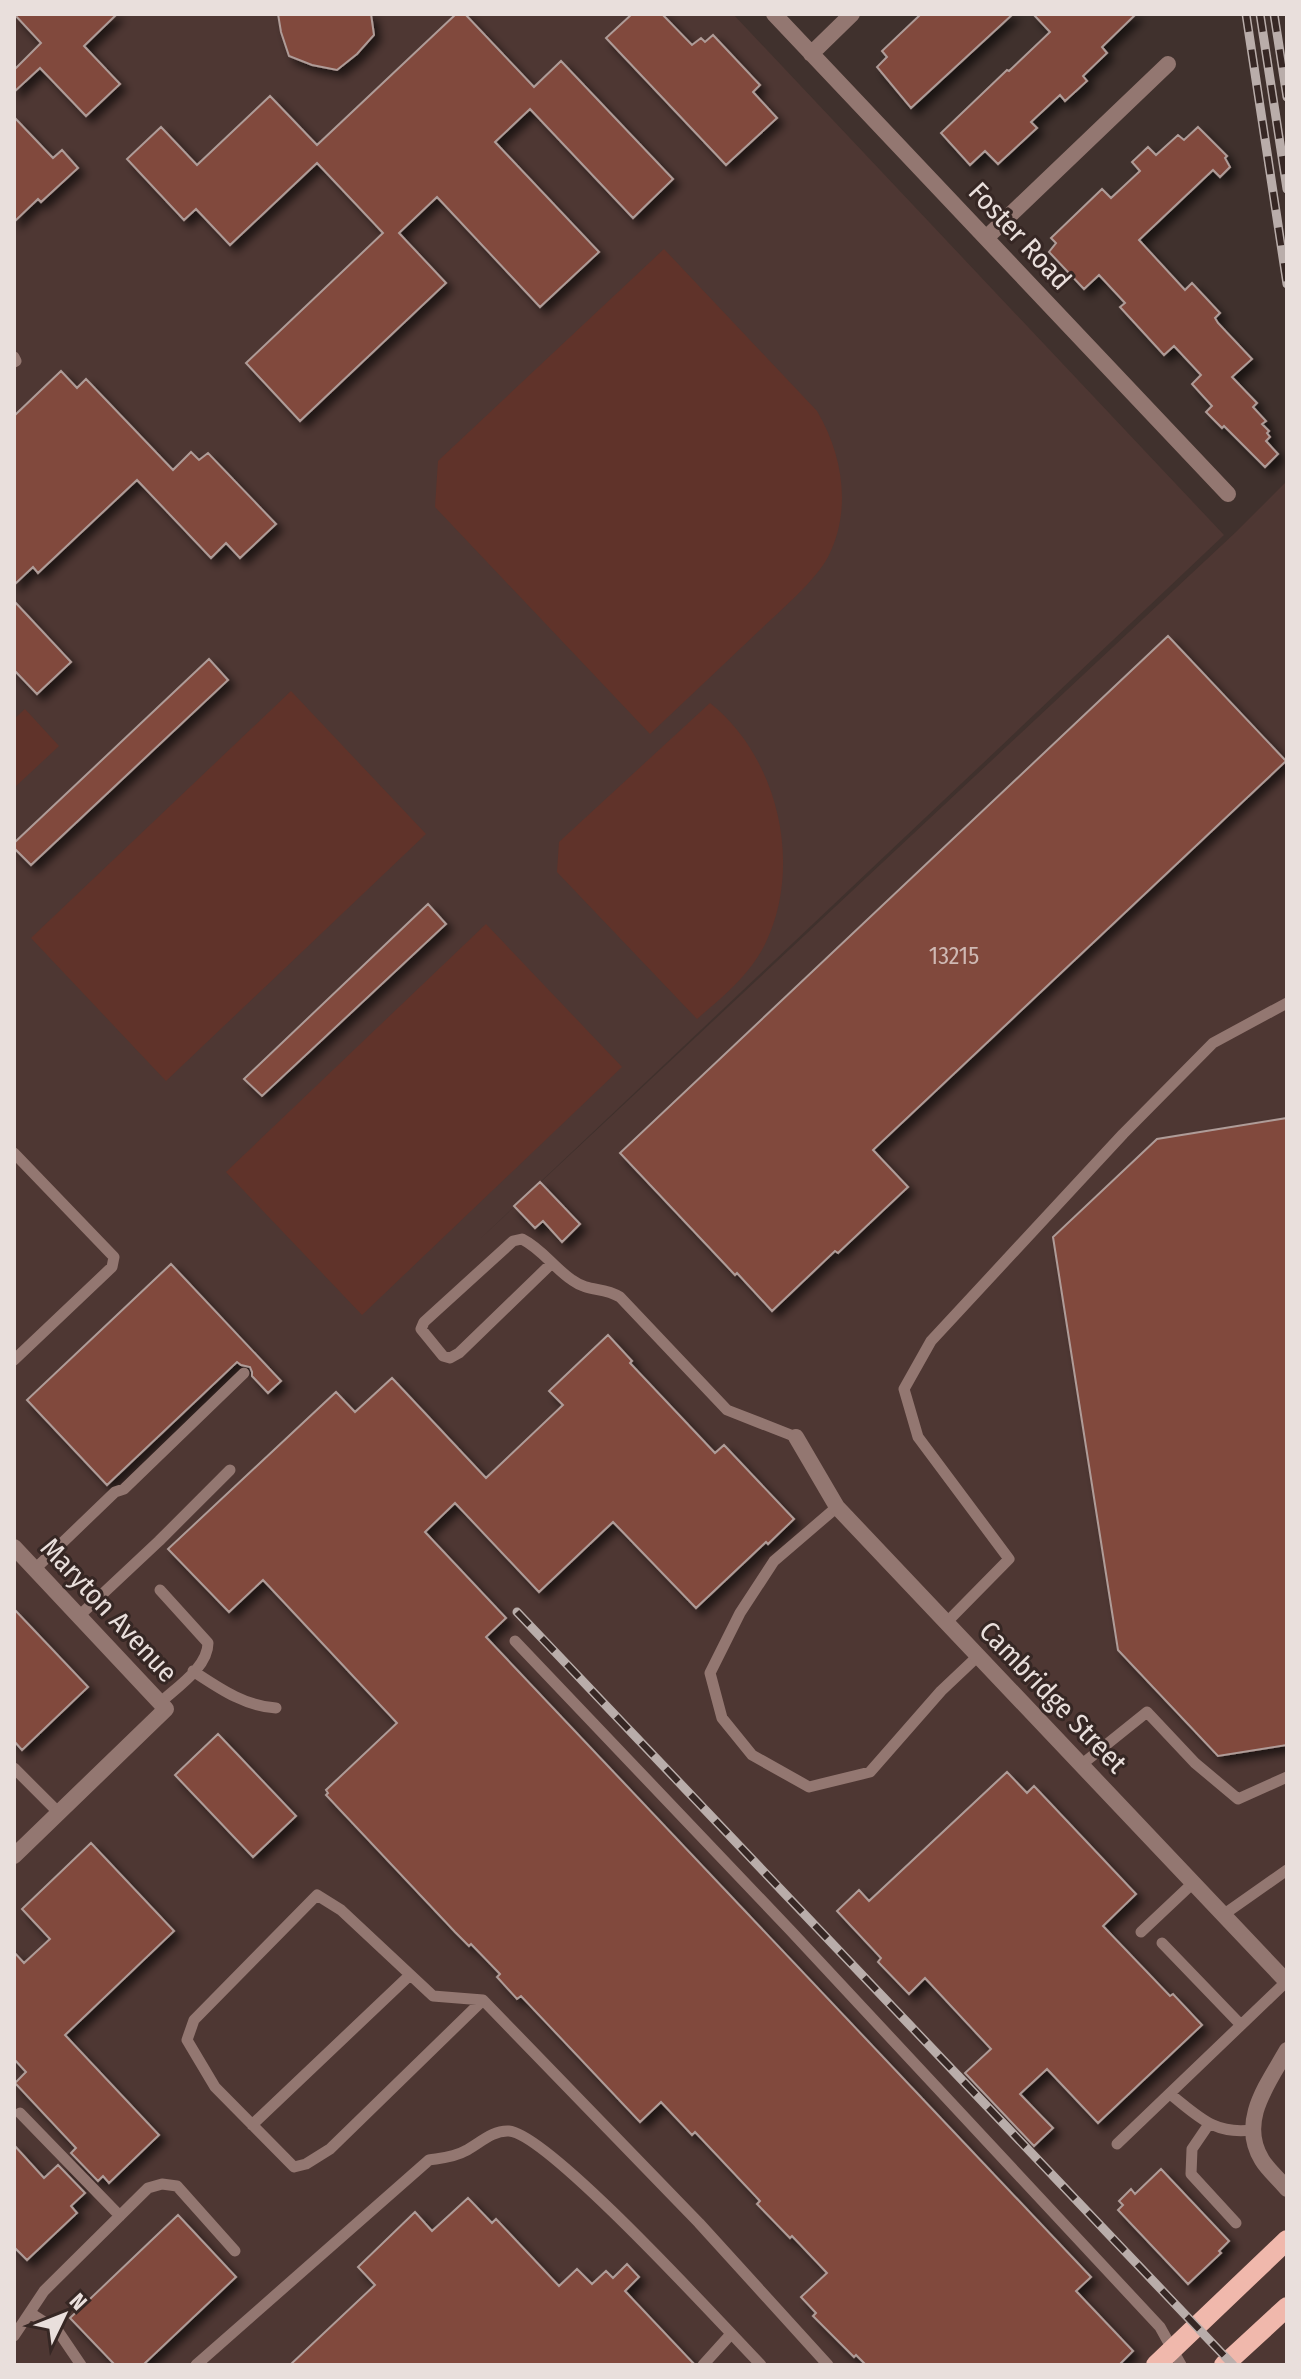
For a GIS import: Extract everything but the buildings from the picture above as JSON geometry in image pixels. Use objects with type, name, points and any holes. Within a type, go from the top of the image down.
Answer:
[{"type":"main road","points":[[1156,2365],[1176,2358],[1287,2240]]},
{"type":"main road","points":[[1224,2365],[1287,2307]]},
{"type":"street","name":"Foster Road","points":[[774,14],[1228,494]]},
{"type":"street","points":[[811,54],[852,14]]},
{"type":"street","points":[[986,238],[1168,64]]},
{"type":"street","name":"Cambridge Street","points":[[796,1437],[837,1507],[1287,1982]]},
{"type":"street","name":"Maryton Avenue","points":[[14,1547],[164,1706]]},
{"type":"street","points":[[14,1856],[164,1706]]},
{"type":"street","points":[[1287,2050],[1255,2106],[1252,2130],[1261,2159],[1287,2189]]},
{"type":"lane","points":[[946,1623],[1009,1559],[918,1437],[904,1389],[931,1341],[1123,1134],[1213,1043],[1287,1003]]},
{"type":"lane","points":[[14,1153],[114,1257],[112,1267],[14,1360]]},
{"type":"lane","points":[[552,1263],[459,1353],[450,1358],[443,1356],[421,1329],[424,1322],[513,1241],[522,1239],[531,1243],[571,1280],[589,1290],[608,1289],[620,1297],[727,1410],[796,1437]]},
{"type":"lane","points":[[35,1569],[115,1492],[124,1489],[244,1373]]},
{"type":"lane","points":[[79,1616],[230,1470]]},
{"type":"lane","points":[[837,1507],[774,1561],[740,1613],[710,1673],[722,1718],[752,1755],[809,1787],[870,1772],[941,1691],[978,1656]]},
{"type":"lane","points":[[160,1590],[208,1643],[203,1661],[164,1706]]},
{"type":"lane","points":[[515,1641],[791,1931],[1160,2327],[1176,2358]]},
{"type":"lane","points":[[193,1671],[257,1707],[276,1708]]},
{"type":"lane","points":[[1081,1765],[1147,1712],[1195,1763],[1238,1799],[1287,1777]]},
{"type":"lane","points":[[14,1768],[59,1813]]},
{"type":"lane","points":[[1223,1915],[1287,1870]]},
{"type":"lane","points":[[1141,1932],[1193,1883]]},
{"type":"lane","points":[[483,2000],[330,2149],[306,2164],[294,2167],[215,2087],[187,2040],[194,2020],[317,1895],[341,1910],[433,1996],[483,2000],[699,2223],[828,2365]]},
{"type":"lane","points":[[1162,1943],[1241,2025]]},
{"type":"lane","points":[[252,2125],[410,1975]]},
{"type":"lane","points":[[1117,2144],[1287,1982]]},
{"type":"lane","points":[[1170,2094],[1215,2128],[1235,2132],[1252,2130]]},
{"type":"lane","points":[[20,2113],[120,2216]]},
{"type":"lane","points":[[1209,2124],[1192,2149],[1191,2174],[1236,2223]]},
{"type":"lane","points":[[196,2365],[429,2160],[463,2153],[489,2136],[510,2131],[541,2147],[599,2199],[761,2365]]},
{"type":"lane","points":[[14,2336],[44,2291],[148,2188],[162,2184],[177,2186],[235,2251]]},
{"type":"lane","points":[[30,2313],[58,2331],[81,2365]]},
{"type":"lane","points":[[703,2365],[731,2334]]},
{"type":"shaded area","points":[[14,14],[733,14],[1224,535],[480,1239],[1287,481],[1287,2365],[14,2365]]},
{"type":"shaded area","points":[[664,249],[817,411],[838,464],[842,502],[835,539],[828,557],[815,575],[650,734],[435,507],[438,461]]},
{"type":"shaded area","points":[[291,691],[426,834],[166,1081],[31,938]]},
{"type":"shaded area","points":[[710,703],[753,752],[767,782],[777,814],[782,846],[782,879],[777,912],[760,954],[736,984],[697,1019],[557,872],[559,842]]},
{"type":"shaded area","points":[[25,709],[59,746],[14,788],[14,719]]},
{"type":"shaded area","points":[[486,924],[622,1067],[362,1315],[226,1172]]},
{"type":"railway","points":[[1246,14],[1287,284]]},
{"type":"railway","points":[[1260,14],[1287,189]]},
{"type":"railway","points":[[1274,14],[1287,97]]},
{"type":"railway","points":[[517,1612],[1233,2365]]}]
